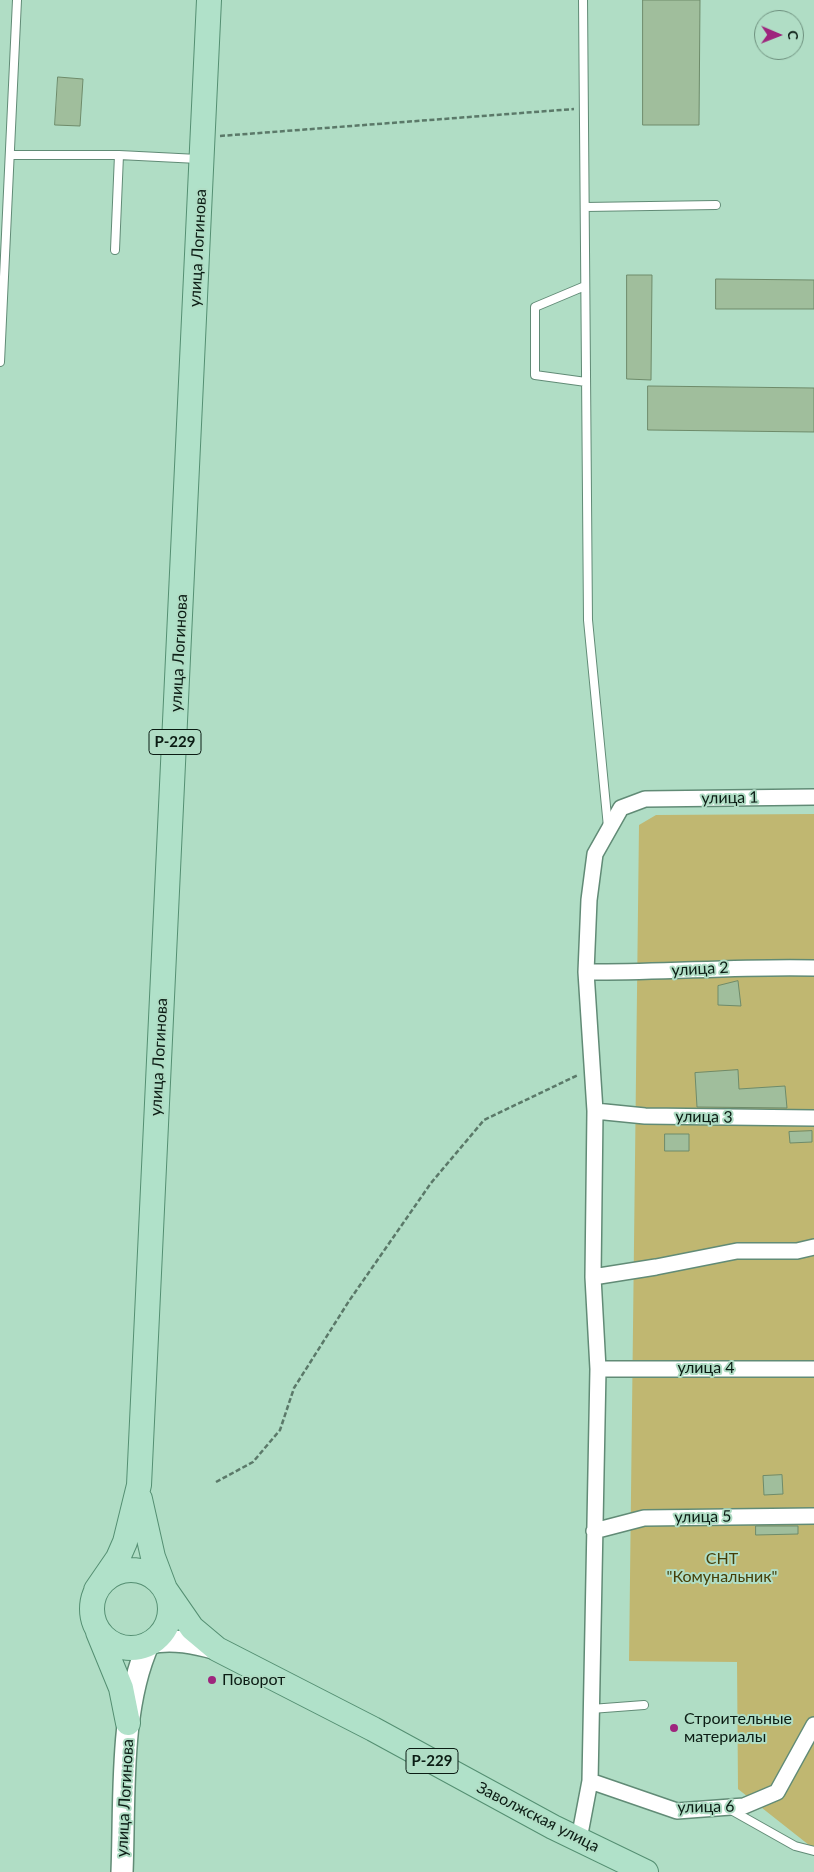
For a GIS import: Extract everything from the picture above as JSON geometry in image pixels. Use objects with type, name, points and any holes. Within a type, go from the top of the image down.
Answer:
[{"type":"main road","name":"улица Логинова","points":[[138,1485],[209,0]]},
{"type":"main road","points":[[94,1623],[105,1638],[120,1647],[132,1648],[149,1643],[163,1631],[168,1620],[170,1608],[147,1534],[138,1485]]},
{"type":"main road","points":[[128,1723],[121,1688],[94,1623],[92,1612],[96,1590],[118,1558],[125,1542],[138,1485]]},
{"type":"main road","points":[[96,1590],[110,1575],[130,1569],[150,1574],[164,1589]]},
{"type":"main road","name":"Заволжская улица","points":[[164,1589],[192,1628],[217,1650],[373,1729],[579,1839],[646,1872]]},
{"type":"street","name":"улица 1","points":[[579,1839],[590,1781],[598,1369],[593,1277],[595,1111],[586,972],[589,900],[595,854],[608,827],[621,808],[645,799],[814,797]]},
{"type":"street","name":"улица 2","points":[[586,972],[642,972],[737,967],[814,968]]},
{"type":"street","name":"улица 3","points":[[595,1111],[645,1116],[814,1118]]},
{"type":"street","points":[[593,1277],[737,1251],[797,1251],[814,1247]]},
{"type":"street","name":"улица 4","points":[[598,1369],[814,1369]]},
{"type":"street","name":"улица 5","points":[[594,1531],[644,1518],[814,1516]]},
{"type":"street","points":[[149,1643],[176,1641],[217,1650]]},
{"type":"street","name":"улица Логинова","points":[[122,1872],[128,1723],[136,1682],[149,1643]]},
{"type":"street","name":"улица 6","points":[[590,1781],[677,1810],[744,1806],[777,1792],[814,1725]]},
{"type":"lane","points":[[0,362],[17,0]]},
{"type":"lane","points":[[583,0],[588,620],[608,827]]},
{"type":"lane","points":[[10,155],[119,156],[203,148]]},
{"type":"lane","points":[[115,250],[119,156]]},
{"type":"lane","points":[[585,208],[716,205]]},
{"type":"lane","points":[[585,286],[535,307],[535,375],[586,382]]},
{"type":"lane","points":[[591,1709],[644,1705]]},
{"type":"lane","points":[[728,1807],[795,1846],[814,1851]]},
{"type":"path","points":[[203,148],[584,108]]},
{"type":"path","points":[[216,1482],[253,1462],[280,1430],[294,1388],[349,1301],[432,1183],[484,1120],[592,1068]]},
{"type":"green space","name":"СНТ \"Комунальник\"","points":[[814,814],[814,1849],[738,1789],[737,1662],[629,1661],[639,825],[656,815]]},
{"type":"building","points":[[643,0],[700,0],[699,125],[643,125]]},
{"type":"building","points":[[58,77],[83,79],[80,126],[55,125]]},
{"type":"building","points":[[627,275],[652,275],[651,380],[627,379]]},
{"type":"building","points":[[716,279],[814,280],[814,309],[716,309]]},
{"type":"building","points":[[648,386],[814,388],[814,432],[648,430]]},
{"type":"building","points":[[738,981],[741,1006],[718,1005],[718,986]]},
{"type":"building","points":[[738,1070],[739,1089],[785,1086],[787,1108],[697,1107],[695,1073]]},
{"type":"building","points":[[812,1131],[812,1142],[790,1143],[789,1132]]},
{"type":"building","points":[[665,1134],[689,1134],[689,1151],[665,1151]]},
{"type":"building","points":[[782,1475],[783,1494],[764,1495],[763,1476]]},
{"type":"building","points":[[756,1526],[798,1526],[798,1534],[756,1535]]},
{"type":"place","name":"Поворот","points":[[212,1680]]},
{"type":"place","name":"Строительные материалы","points":[[674,1728]]}]
